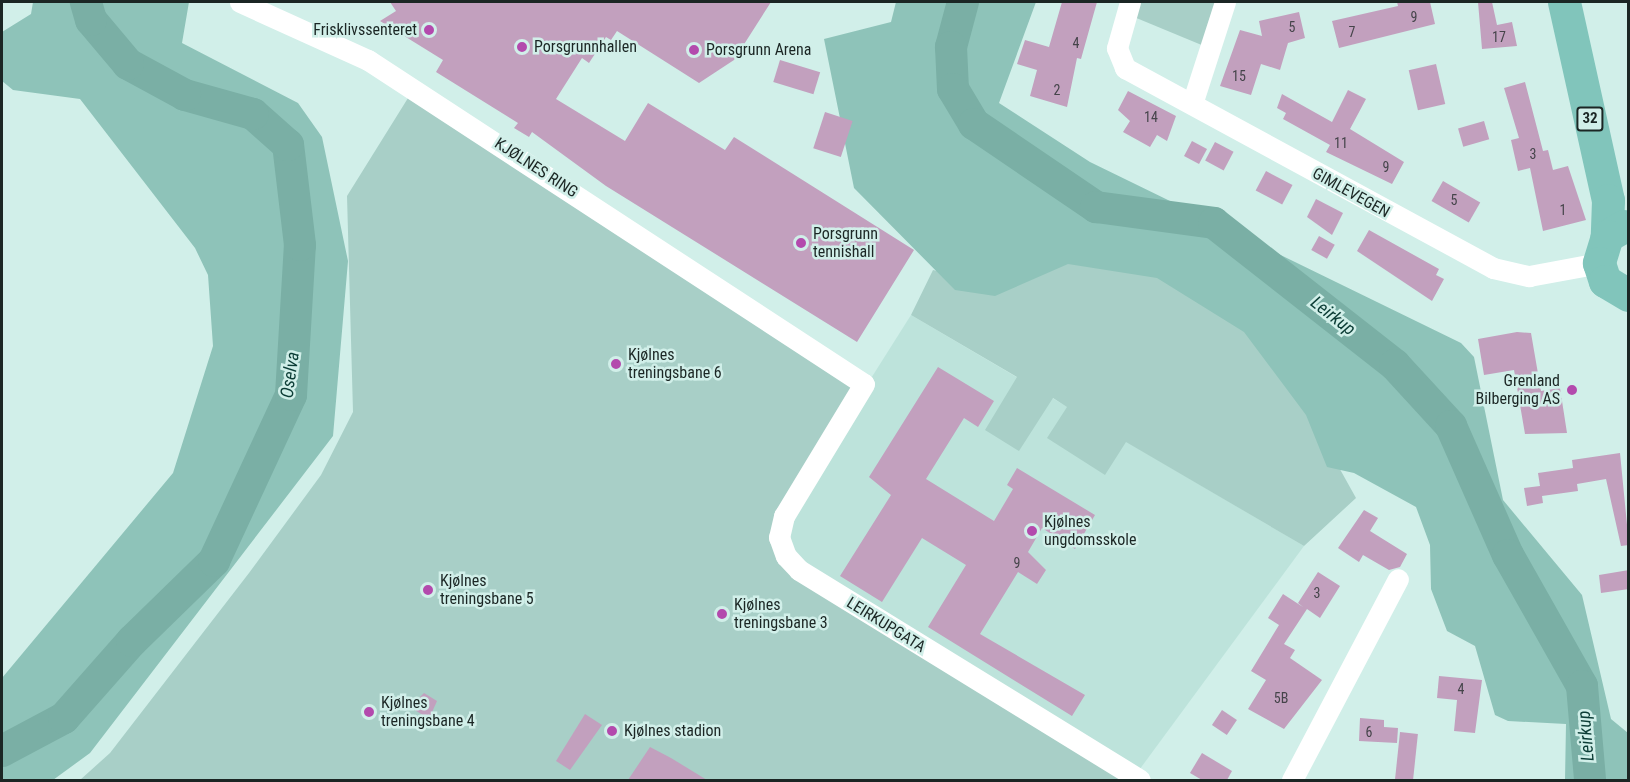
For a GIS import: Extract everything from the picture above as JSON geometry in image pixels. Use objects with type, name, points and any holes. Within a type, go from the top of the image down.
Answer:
[{"type":"main road","name":"32","points":[[1564,2],[1608,200],[1612,241]]},
{"type":"main road","name":"32","points":[[1578,2],[1629,196]]},
{"type":"main road","points":[[1612,241],[1605,281],[1626,297]]},
{"type":"street","name":"KJØLNES RING","points":[[240,2],[368,60],[823,353]]},
{"type":"street","name":"GIMLEVEGEN","points":[[1130,2],[1118,59],[1192,105],[1493,268],[1529,276],[1612,241]]},
{"type":"street","points":[[1192,105],[1225,2]]},
{"type":"street","name":"LEIRKUPGATA","points":[[823,353],[864,384],[784,516],[779,537],[786,556],[819,583],[1140,780]]},
{"type":"street","points":[[1292,780],[1398,579]]},
{"type":"shaded area","points":[[33,2],[189,2],[182,43],[298,103],[322,137],[348,261],[333,436],[90,753],[53,780],[2,780],[2,678],[173,473],[213,346],[208,275],[195,248],[80,99],[13,90],[2,81],[2,32],[31,14]]},
{"type":"shaded area","points":[[896,2],[1036,2],[999,103],[1090,162],[1461,343],[1474,357],[1503,500],[1582,595],[1611,719],[1628,733],[1628,780],[1565,780],[1566,724],[1508,721],[1495,715],[1475,646],[1447,631],[1431,589],[1430,545],[1416,507],[1354,473],[1327,467],[1306,415],[1244,332],[1157,278],[1068,264],[995,296],[955,290],[854,188],[824,39],[891,22]]},
{"type":"shaded area","points":[[1138,2],[1216,2],[1204,46],[1134,17]]},
{"type":"shaded area","points":[[413,90],[864,384],[784,516],[786,556],[1140,780],[80,780],[110,753],[249,573],[321,475],[353,412],[347,196]]},
{"type":"shaded area","points":[[1034,218],[1156,273],[1268,340],[1356,498],[1304,546],[1126,442],[1105,475],[1047,438],[1067,407],[1053,398],[1019,451],[985,430],[1017,377],[911,315],[933,270],[949,274]]},
{"type":"shaded area","name":"Kjølnes ungdomsskole","points":[[911,315],[1304,546],[1134,777],[799,570],[784,516]]},
{"type":"building","points":[[390,2],[771,2],[734,60],[699,83],[617,31],[611,40],[606,37],[589,63],[582,58],[556,99],[625,141],[648,103],[725,150],[734,137],[914,250],[857,342],[606,186],[532,132],[529,137],[514,128],[518,123],[436,72],[443,60],[380,21],[396,11]]},
{"type":"building","points":[[1062,2],[1097,2],[1081,59],[1077,58],[1067,107],[1030,96],[1037,70],[1017,64],[1025,40],[1049,47]]},
{"type":"building","points":[[1397,2],[1430,2],[1435,24],[1339,48],[1332,21],[1398,6]]},
{"type":"building","points":[[1478,2],[1492,2],[1497,25],[1512,22],[1517,46],[1482,49]]},
{"type":"building","points":[[1299,12],[1305,38],[1288,43],[1280,70],[1261,64],[1251,95],[1220,86],[1240,30],[1262,36],[1259,21]]},
{"type":"building","points":[[780,60],[820,72],[813,94],[773,82]]},
{"type":"building","points":[[1436,64],[1445,104],[1418,110],[1409,70]]},
{"type":"building","points":[[1525,82],[1543,151],[1548,150],[1553,170],[1568,166],[1586,220],[1543,231],[1530,168],[1518,171],[1511,140],[1519,138],[1504,88]]},
{"type":"building","points":[[1348,90],[1366,99],[1350,129],[1404,162],[1392,184],[1326,152],[1330,145],[1283,119],[1286,113],[1277,108],[1282,94],[1332,122]]},
{"type":"building","points":[[1128,91],[1176,116],[1167,141],[1157,135],[1150,147],[1123,132],[1130,121],[1118,110]]},
{"type":"building","points":[[825,112],[853,121],[841,157],[813,148]]},
{"type":"building","points":[[1484,121],[1489,139],[1463,147],[1458,128]]},
{"type":"building","points":[[1192,141],[1207,149],[1199,164],[1184,156]]},
{"type":"building","points":[[1215,142],[1234,152],[1224,170],[1205,161]]},
{"type":"building","points":[[1266,171],[1292,185],[1282,205],[1256,190]]},
{"type":"building","points":[[1443,181],[1480,202],[1469,222],[1432,201]]},
{"type":"building","points":[[1316,199],[1343,213],[1332,235],[1307,217]]},
{"type":"building","points":[[1369,230],[1439,269],[1436,275],[1444,279],[1432,301],[1357,251]]},
{"type":"building","points":[[1319,236],[1335,245],[1327,259],[1311,250]]},
{"type":"building","points":[[1517,332],[1531,333],[1541,391],[1560,388],[1567,433],[1525,434],[1514,370],[1484,375],[1478,339]]},
{"type":"building","points":[[938,367],[994,401],[978,427],[964,418],[926,479],[994,521],[1013,489],[1007,485],[1017,468],[1095,515],[1075,549],[1042,528],[1028,552],[1046,570],[1037,584],[1018,572],[980,634],[1085,695],[1072,716],[928,627],[966,565],[922,538],[882,602],[840,576],[891,495],[869,477]]},
{"type":"building","points":[[1620,453],[1629,545],[1621,546],[1606,479],[1577,484],[1578,491],[1542,496],[1543,503],[1527,506],[1524,488],[1540,486],[1538,473],[1573,468],[1572,460]]},
{"type":"building","points":[[1364,510],[1378,518],[1370,531],[1407,554],[1400,567],[1389,570],[1363,555],[1359,562],[1338,548]]},
{"type":"building","points":[[1629,570],[1629,589],[1601,593],[1599,575]]},
{"type":"building","points":[[1318,572],[1340,586],[1320,618],[1307,609],[1284,644],[1295,650],[1290,658],[1322,680],[1284,729],[1248,709],[1266,680],[1251,671],[1279,625],[1268,618],[1283,594],[1303,607],[1298,603]]},
{"type":"building","points":[[1439,676],[1482,680],[1475,733],[1454,731],[1457,700],[1437,698]]},
{"type":"building","points":[[424,693],[437,701],[429,719],[410,707]]},
{"type":"building","points":[[1222,710],[1237,720],[1227,735],[1212,725]]},
{"type":"building","points":[[585,714],[602,725],[570,770],[556,761]]},
{"type":"building","points":[[1360,718],[1384,720],[1384,727],[1398,728],[1397,743],[1359,741]]},
{"type":"building","points":[[1400,732],[1418,734],[1413,780],[1395,780]]},
{"type":"building","points":[[650,747],[671,758],[707,780],[628,780]]},
{"type":"building","points":[[1202,753],[1232,771],[1227,780],[1202,780],[1190,773]]},
{"type":"waterway","name":"Oselva","points":[[2,751],[64,718],[132,641],[214,561],[291,395],[300,245],[288,145],[253,114],[185,95],[128,64],[91,20],[86,2]]},
{"type":"waterway","name":"Leirkup","points":[[963,2],[951,47],[953,89],[974,124],[1096,207],[1214,223],[1395,365],[1451,426],[1508,555],[1582,686],[1590,780]]},
{"type":"place","name":"Frisklivssenteret","points":[[429,30]]},
{"type":"place","name":"Porsgrunnhallen","points":[[522,47]]},
{"type":"place","name":"Porsgrunn Arena","points":[[694,50]]},
{"type":"place","name":"Porsgrunn tennishall","points":[[801,243]]},
{"type":"place","name":"Kjølnes treningsbane 6","points":[[616,364]]},
{"type":"place","name":"Grenland Bilberging AS","points":[[1572,390]]},
{"type":"place","name":"Kjølnes ungdomsskole","points":[[1032,531]]},
{"type":"place","name":"Kjølnes treningsbane 5","points":[[428,590]]},
{"type":"place","name":"Kjølnes treningsbane 3","points":[[722,614]]},
{"type":"place","name":"Kjølnes treningsbane 4","points":[[369,712]]},
{"type":"place","name":"Kjølnes stadion","points":[[612,731]]}]
